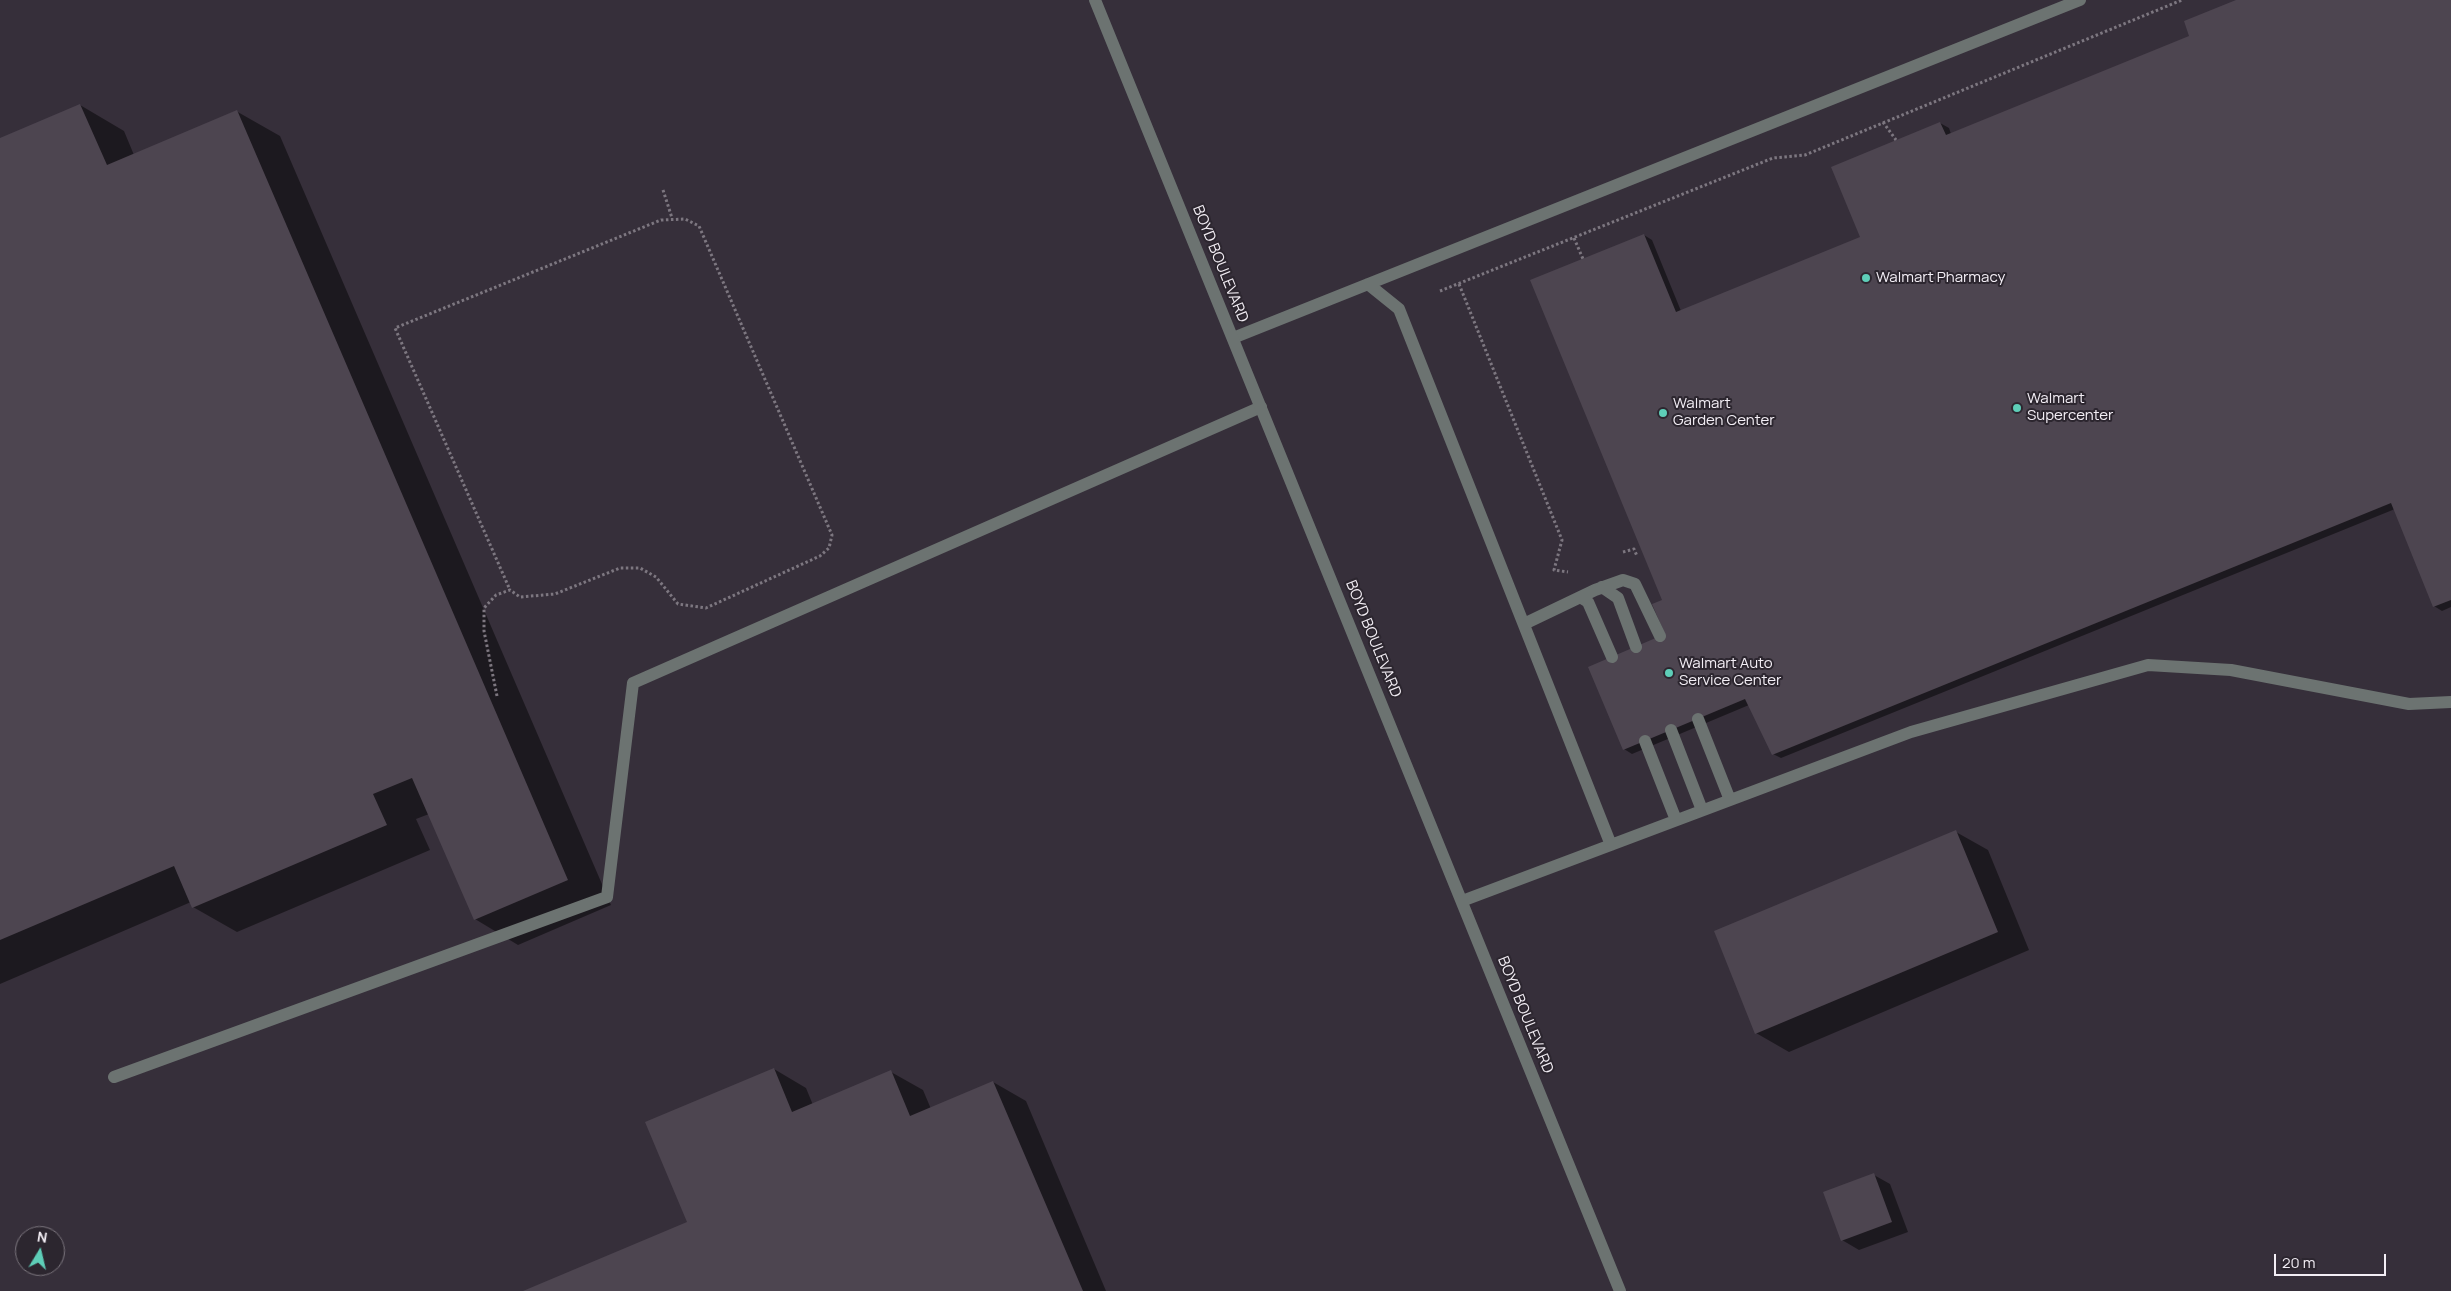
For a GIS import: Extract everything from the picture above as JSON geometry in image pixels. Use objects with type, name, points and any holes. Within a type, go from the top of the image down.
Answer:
[{"type":"street","name":"BOYD BOULEVARD","points":[[1095,0],[1620,1291]]},
{"type":"street","points":[[1233,338],[2080,0]]},
{"type":"street","points":[[1368,284],[1398,309],[1611,845]]},
{"type":"street","points":[[114,1077],[607,897],[633,683],[1261,407]]},
{"type":"street","points":[[1524,624],[1602,587],[1623,580],[1635,584],[1660,636]]},
{"type":"street","points":[[1602,587],[1618,598],[1636,647]]},
{"type":"street","points":[[1580,597],[1588,602],[1612,657]]},
{"type":"street","points":[[1462,901],[1911,732],[2148,665],[2232,670],[2409,704],[2451,702]]},
{"type":"street","points":[[1698,719],[1730,800]]},
{"type":"street","points":[[1670,730],[1702,810]]},
{"type":"street","points":[[1644,741],[1676,820]]},
{"type":"path","points":[[1440,291],[1773,158],[1805,155],[2182,0]]},
{"type":"path","points":[[1883,122],[1896,140]]},
{"type":"path","points":[[663,190],[672,218]]},
{"type":"path","points":[[672,218],[685,219],[699,226],[832,535],[829,548],[820,556],[706,608],[678,604],[656,577],[640,568],[620,568],[555,594],[520,597],[510,590],[395,328],[661,220],[672,218]]},
{"type":"path","points":[[1574,238],[1583,259]]},
{"type":"path","points":[[1459,284],[1562,540],[1554,570]]},
{"type":"path","points":[[497,696],[484,631],[484,608],[496,595],[510,590]]},
{"type":"building","name":"Walmart Supercenter","points":[[2236,0],[2451,0],[2451,600],[2433,607],[2391,503],[1772,755],[1745,699],[1623,750],[1588,667],[1665,634],[1652,604],[1662,600],[1530,280],[1644,234],[1676,312],[1860,237],[1831,167],[1940,122],[1946,135],[2189,36],[2184,21]]},
{"type":"building","points":[[80,104],[107,165],[237,110],[568,880],[474,920],[412,778],[373,794],[387,825],[192,908],[174,866],[0,940],[0,138]]},
{"type":"building","points":[[1956,830],[1998,932],[1755,1034],[1714,931]]},
{"type":"building","points":[[774,1068],[792,1112],[891,1070],[910,1116],[993,1081],[1083,1291],[523,1291],[687,1222],[645,1122]]},
{"type":"building","points":[[1874,1173],[1892,1222],[1841,1241],[1823,1192]]},
{"type":"place","name":"Walmart Pharmacy","points":[[1866,278]]},
{"type":"place","name":"Walmart Supercenter","points":[[2017,408]]},
{"type":"place","name":"Walmart Garden Center","points":[[1663,413]]},
{"type":"place","name":"Walmart Auto Service Center","points":[[1669,673]]}]
